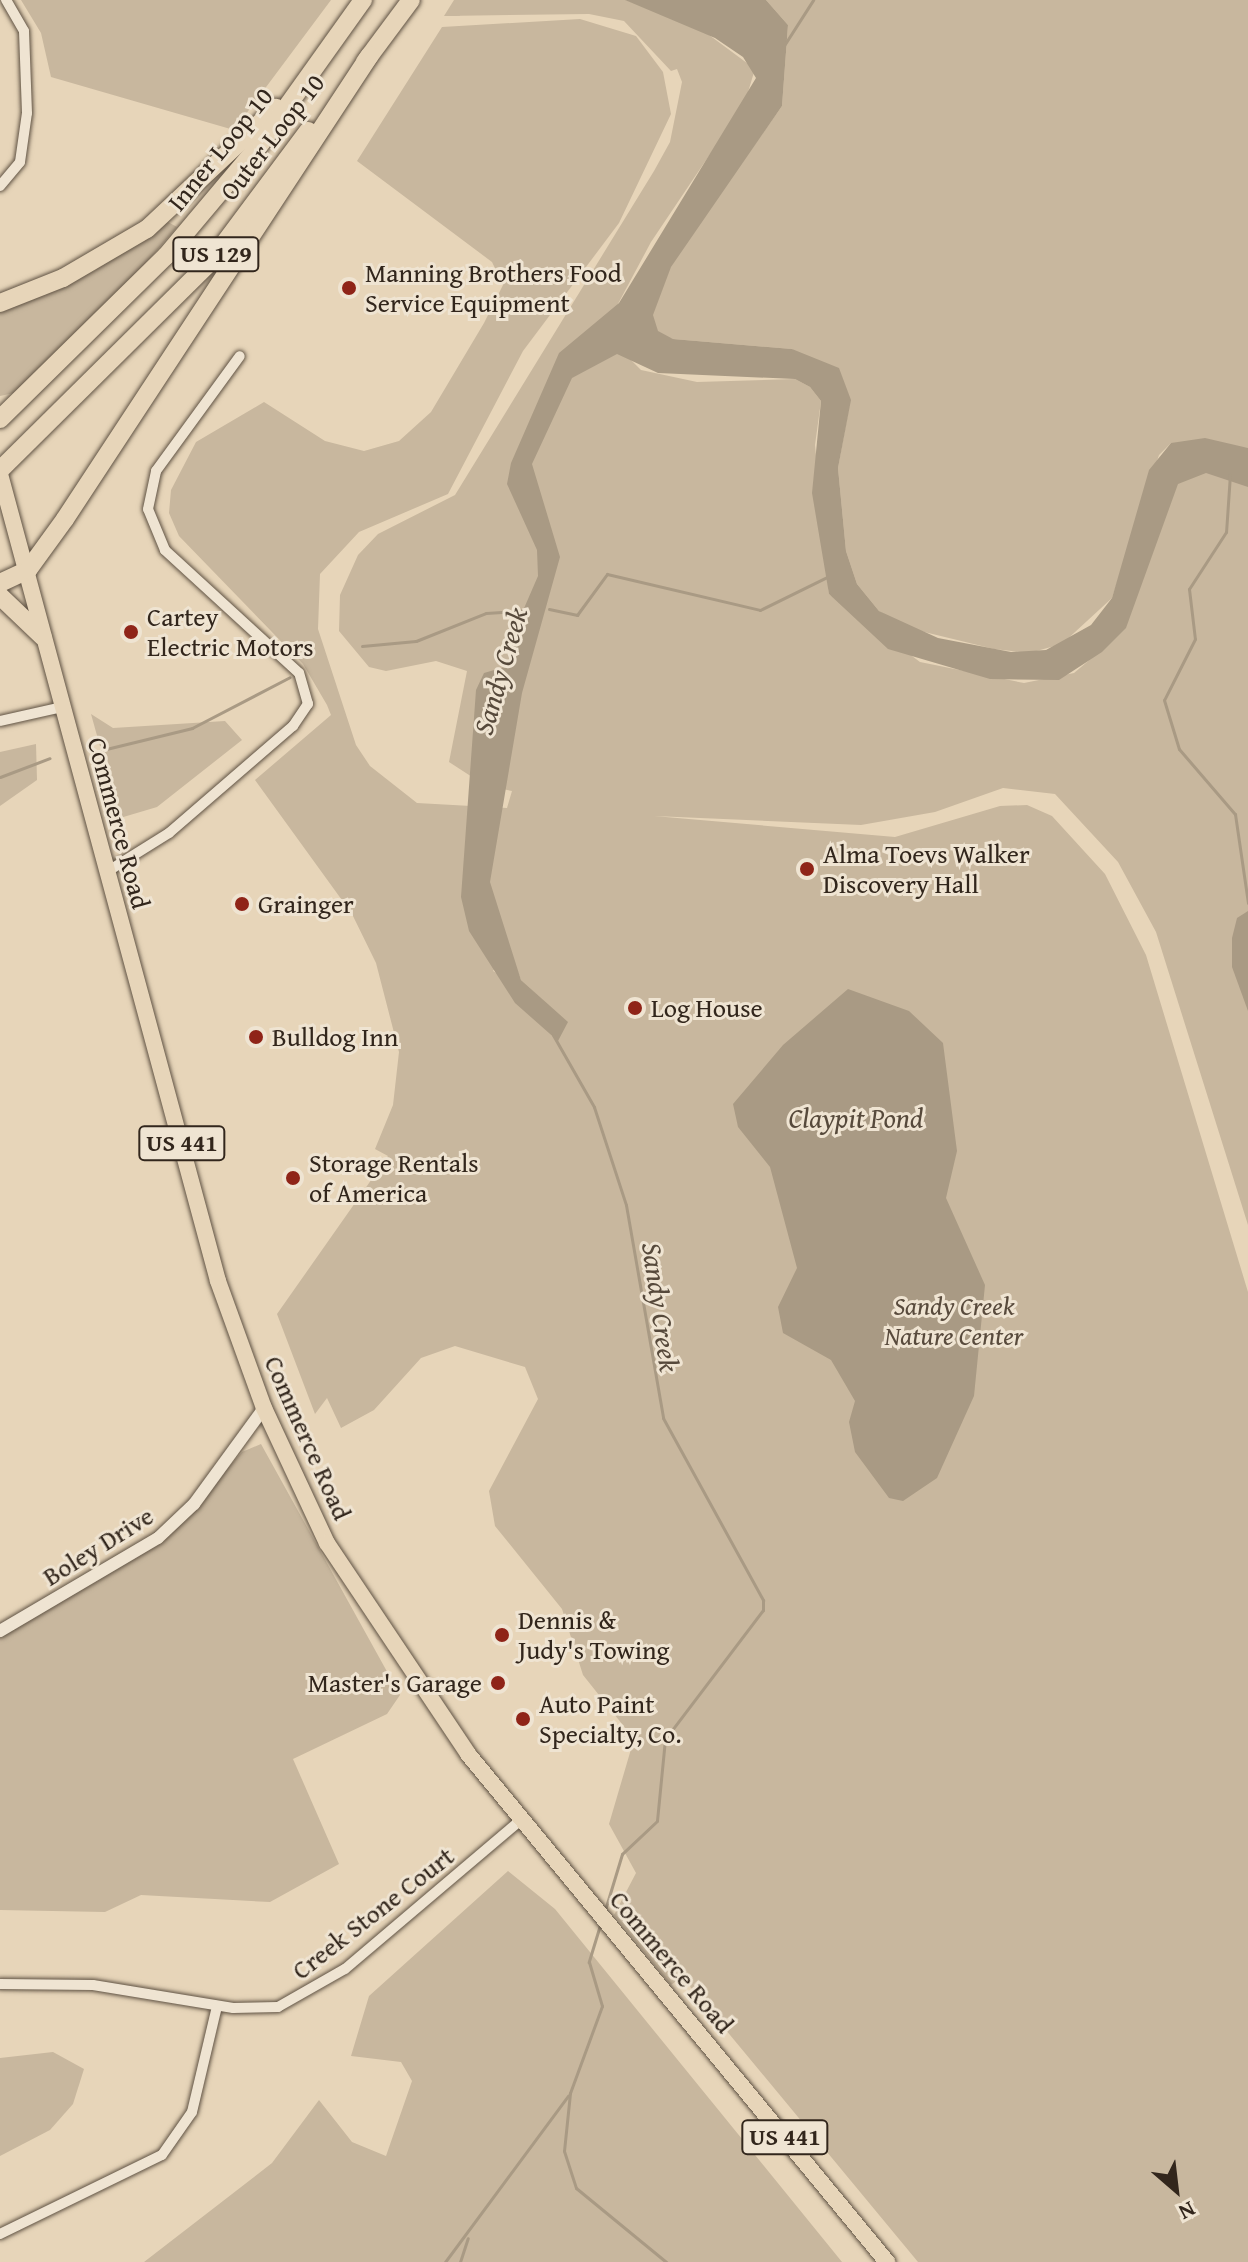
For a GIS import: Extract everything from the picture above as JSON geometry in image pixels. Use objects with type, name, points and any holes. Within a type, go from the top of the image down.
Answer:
[{"type":"highway","name":"Inner Loop 10","points":[[0,419],[166,256],[317,67],[363,0]]},
{"type":"highway","name":"Outer Loop 10","points":[[0,472],[41,435],[212,260],[411,0]]},
{"type":"highway","points":[[0,583],[28,570],[370,55]]},
{"type":"highway","points":[[0,303],[63,278],[147,229],[317,67]]},
{"type":"highway","name":"Commerce Road","points":[[0,472],[218,1281],[264,1408],[327,1543],[383,1633],[521,1820],[887,2262]]},
{"type":"highway","points":[[0,596],[43,637]]},
{"type":"street","points":[[0,186],[20,162],[27,113],[24,31],[6,0]]},
{"type":"street","points":[[108,871],[160,841],[293,726],[308,704],[299,673],[165,550],[148,509],[156,471],[240,356]]},
{"type":"street","points":[[0,721],[62,707]]},
{"type":"street","name":"Boley Drive","points":[[0,1631],[158,1538],[194,1504],[264,1408]]},
{"type":"street","name":"Creek Stone Court","points":[[0,1984],[117,1987],[217,2006],[278,2007],[316,1991],[521,1820]]},
{"type":"street","points":[[0,2234],[162,2155],[192,2112],[217,2006]]},
{"type":"green space","points":[[21,0],[331,0],[234,130],[51,77],[41,33]]},
{"type":"green space","name":"Sandy Creek Nature Center","points":[[454,0],[626,0],[701,29],[755,69],[745,102],[651,242],[603,332],[641,370],[697,382],[795,379],[810,387],[821,401],[815,445],[829,594],[920,662],[1024,683],[1074,673],[1112,641],[1164,498],[1190,451],[1248,480],[1248,1225],[1156,932],[1118,862],[1055,794],[1003,788],[935,812],[861,825],[654,816],[895,837],[1000,806],[1027,805],[1052,816],[1105,874],[1146,955],[1248,1292],[1248,2262],[918,2262],[682,1977],[671,1985],[614,1915],[636,1873],[609,1824],[634,1739],[583,1675],[562,1609],[495,1526],[489,1491],[538,1399],[525,1367],[455,1346],[421,1358],[374,1410],[341,1428],[327,1398],[315,1414],[277,1314],[388,1156],[375,1149],[393,1105],[399,1052],[376,963],[352,914],[255,780],[331,715],[327,705],[303,664],[179,536],[169,513],[171,490],[196,442],[264,402],[325,441],[364,451],[399,441],[431,412],[484,323],[503,285],[492,262],[357,161],[442,27],[580,19],[636,36],[663,72],[671,114],[619,223],[523,351],[448,494],[359,532],[320,574],[318,629],[356,745],[370,766],[417,803],[507,808],[512,791],[486,786],[449,762],[467,671],[436,661],[386,671],[369,667],[339,631],[340,595],[358,555],[378,534],[455,495],[670,142],[682,82],[677,69],[671,71],[624,21],[589,14],[444,16]],"holes":[[[509,948],[521,980],[544,1001],[493,971]]]},
{"type":"green space","points":[[766,0],[1248,0],[1248,448],[1171,443],[1159,455],[1112,598],[1062,644],[1029,653],[994,649],[908,628],[879,611],[857,584],[846,551],[838,468],[850,402],[792,349],[673,339],[630,327],[692,220],[720,194],[782,106],[788,25]]},
{"type":"green space","points":[[168,222],[177,227],[139,271],[14,393],[0,396],[0,312],[94,271]]},
{"type":"green space","points":[[91,714],[113,728],[225,721],[242,740],[157,807],[120,818]]},
{"type":"green space","points":[[36,744],[37,780],[0,806],[0,752]]},
{"type":"green space","points":[[261,1444],[400,1695],[387,1714],[293,1759],[339,1864],[270,1902],[141,1895],[105,1912],[0,1910],[0,1638],[163,1542],[242,1452]]},
{"type":"green space","points":[[508,1871],[555,1909],[842,2262],[144,2262],[272,2163],[319,2100],[352,2142],[386,2156],[412,2081],[401,2062],[351,2056],[369,1996]]},
{"type":"green space","points":[[53,2052],[84,2069],[73,2104],[50,2130],[0,2156],[0,2058]]},
{"type":"water","points":[[625,0],[766,0],[788,25],[782,106],[671,267],[653,315],[658,331],[673,339],[792,349],[839,368],[851,400],[838,468],[846,551],[857,584],[879,611],[938,638],[1011,652],[1046,650],[1091,625],[1112,598],[1149,470],[1171,443],[1205,438],[1248,448],[1248,487],[1206,473],[1178,484],[1126,628],[1102,652],[1059,680],[990,679],[888,649],[829,594],[812,493],[821,401],[810,387],[795,379],[658,373],[617,354],[572,378],[532,464],[560,557],[522,693],[490,882],[521,980],[568,1022],[558,1041],[515,1003],[469,931],[461,897],[476,690],[484,673],[508,666],[512,636],[538,576],[537,550],[507,484],[511,463],[559,353],[619,303],[756,78],[743,57],[715,38]]},
{"type":"water","points":[[1248,911],[1248,1011],[1232,967],[1232,938],[1237,918]]},
{"type":"water","name":"Claypit Pond","points":[[848,989],[909,1011],[943,1043],[957,1151],[946,1198],[985,1285],[974,1396],[937,1478],[903,1501],[889,1498],[855,1452],[849,1422],[855,1401],[831,1360],[783,1333],[778,1307],[797,1268],[770,1167],[738,1127],[733,1104],[783,1045]]},
{"type":"waterway","points":[[783,47],[813,0]]},
{"type":"waterway","points":[[1230,474],[1226,532],[1189,589],[1195,639],[1164,700],[1179,749],[1235,814],[1248,903]]},
{"type":"waterway","points":[[549,609],[577,615],[607,574],[760,610],[827,577]]},
{"type":"waterway","points":[[362,646],[416,641],[486,613],[530,610]]},
{"type":"waterway","points":[[102,750],[192,728],[290,677]]},
{"type":"waterway","points":[[0,777],[50,758]]},
{"type":"waterway","points":[[553,1035],[594,1107],[626,1205],[663,1418],[763,1600],[763,1610],[665,1739],[657,1821],[622,1854],[605,1910]]},
{"type":"waterway","name":"Sandy Creek","points":[[600,1925],[589,1962],[602,2006],[570,2093],[564,2151],[576,2188],[666,2262]]},
{"type":"waterway","points":[[445,2262],[568,2096]]},
{"type":"waterway","points":[[460,2262],[468,2238]]},
{"type":"place","name":"Manning Brothers Food Service Equipment","points":[[349,288]]},
{"type":"place","name":"Cartey Electric Motors","points":[[131,632]]},
{"type":"place","name":"Alma Toevs Walker Discovery Hall","points":[[807,869]]},
{"type":"place","name":"Grainger","points":[[242,904]]},
{"type":"place","name":"Log House","points":[[635,1008]]},
{"type":"place","name":"Bulldog Inn","points":[[256,1037]]},
{"type":"place","name":"Storage Rentals of America","points":[[293,1178]]},
{"type":"place","name":"Dennis & Judy's Towing","points":[[502,1635]]},
{"type":"place","name":"Master's Garage","points":[[498,1683]]},
{"type":"place","name":"Auto Paint Specialty, Co.","points":[[523,1719]]}]
